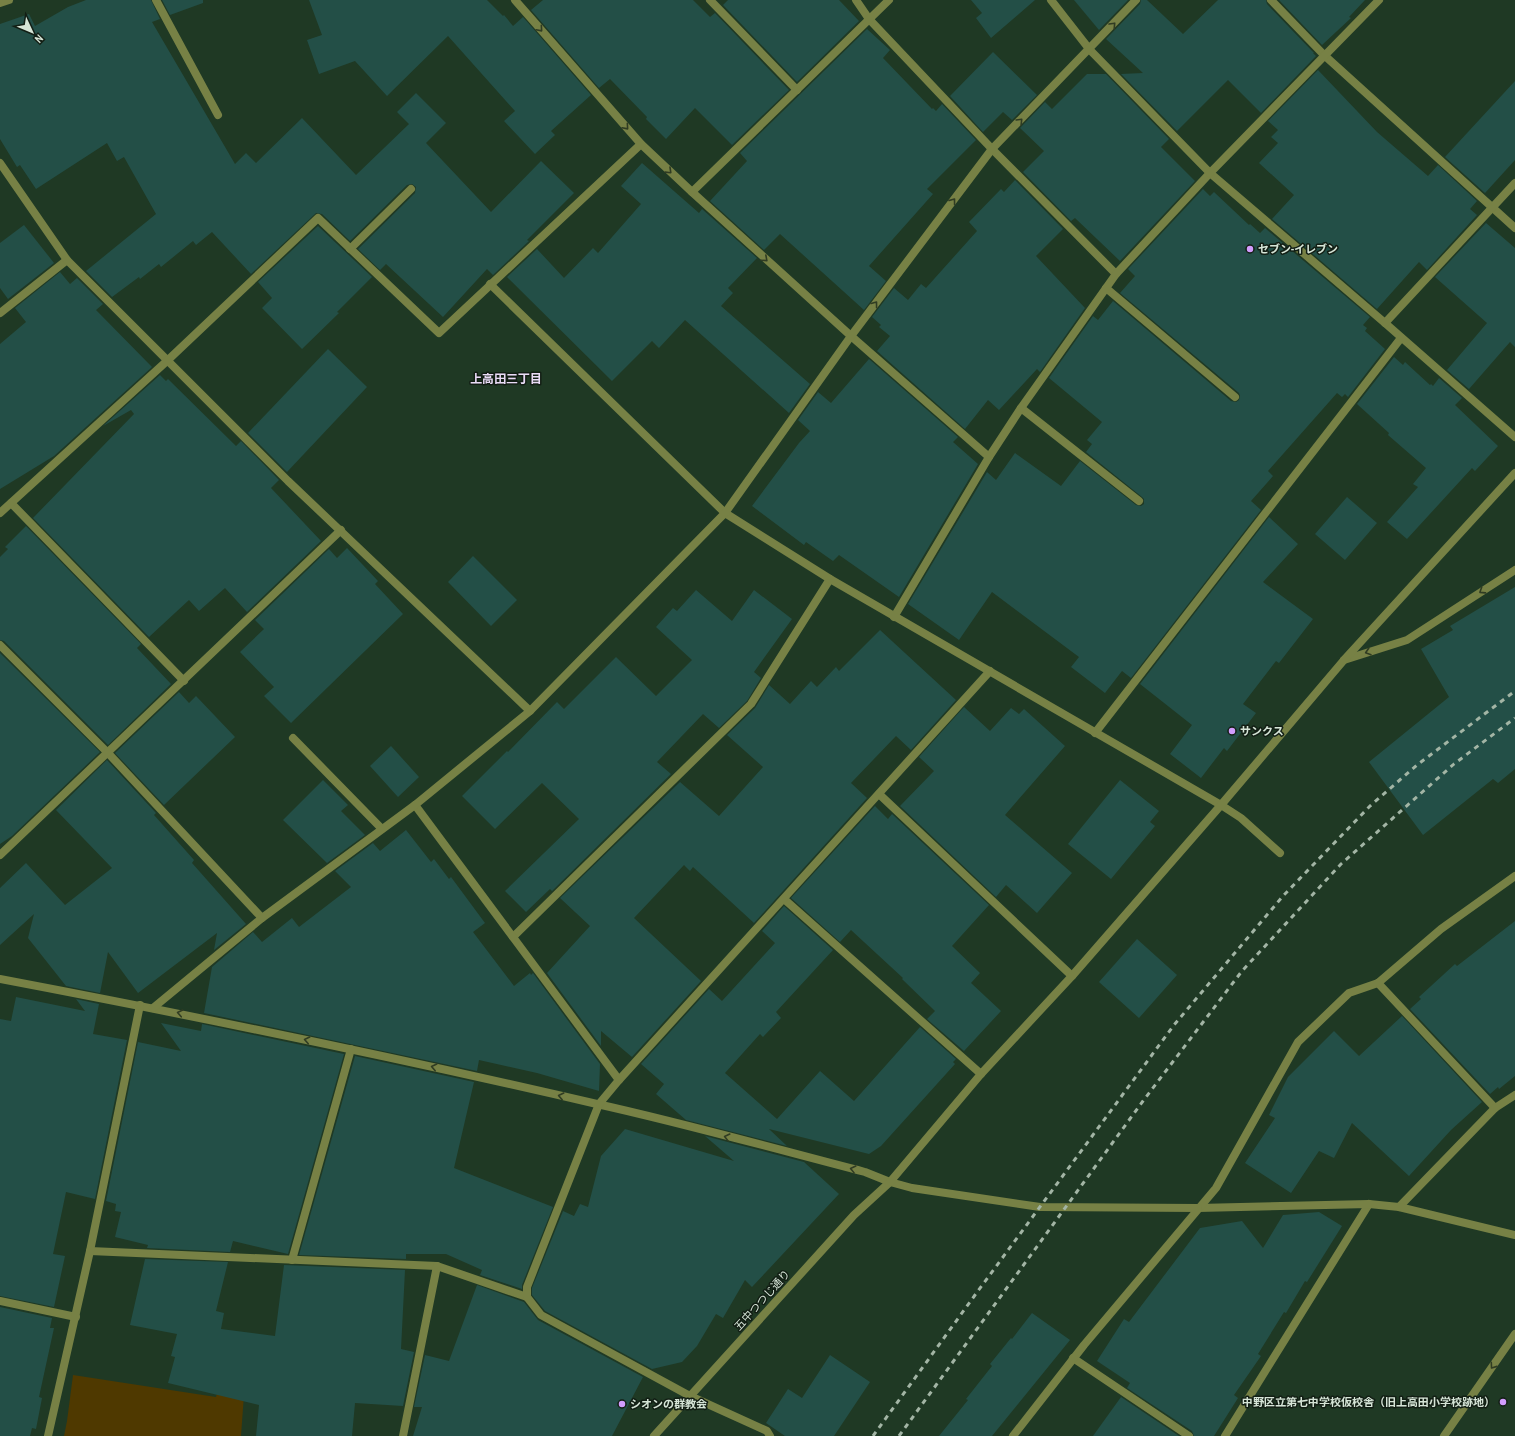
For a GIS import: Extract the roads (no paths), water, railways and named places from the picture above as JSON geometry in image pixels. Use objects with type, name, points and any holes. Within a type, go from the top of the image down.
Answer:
[{"type":"street","points":[[0,3],[9,0]]},
{"type":"street","points":[[156,0],[218,116]]},
{"type":"street","points":[[515,0],[641,144],[851,336],[989,457]]},
{"type":"street","points":[[710,0],[797,90]]},
{"type":"street","points":[[856,0],[869,19],[992,149],[1116,274]]},
{"type":"street","points":[[692,192],[889,0]]},
{"type":"street","points":[[1051,0],[1090,50],[1210,173],[1385,322],[1401,338],[1515,437]]},
{"type":"street","points":[[153,1008],[262,918],[415,805],[530,711],[725,513],[851,336],[992,149],[1090,50],[1136,0]]},
{"type":"street","points":[[1271,0],[1324,55],[1515,228]]},
{"type":"street","points":[[894,617],[989,457],[1021,408],[1116,274],[1210,173],[1379,0]]},
{"type":"street","points":[[0,513],[168,360],[318,218],[439,333],[641,144]]},
{"type":"street","points":[[0,163],[68,260],[288,481],[530,711]]},
{"type":"street","points":[[1385,322],[1515,183]]},
{"type":"street","points":[[350,249],[411,188]]},
{"type":"street","points":[[0,313],[68,260]]},
{"type":"street","points":[[490,284],[725,513],[894,617],[1221,805],[1240,818],[1280,853]]},
{"type":"street","points":[[1106,288],[1235,398]]},
{"type":"street","points":[[1095,733],[1401,338]]},
{"type":"street","points":[[1021,408],[1139,500]]},
{"type":"street","name":"五中つつじ通り","points":[[654,1436],[854,1215],[890,1182],[981,1074],[1072,976],[1221,805],[1344,660],[1515,473]]},
{"type":"street","points":[[11,503],[184,681]]},
{"type":"street","points":[[0,855],[341,530]]},
{"type":"street","points":[[1344,660],[1407,640],[1515,570]]},
{"type":"street","points":[[513,937],[751,704],[830,579]]},
{"type":"street","points":[[0,645],[108,753],[262,918]]},
{"type":"street","points":[[527,1297],[527,1287],[599,1104],[618,1080],[990,671]]},
{"type":"street","points":[[293,738],[382,829]]},
{"type":"street","points":[[879,794],[1072,976]]},
{"type":"street","points":[[415,805],[618,1080]]},
{"type":"street","points":[[1013,1436],[1073,1358],[1216,1188],[1298,1042],[1348,994],[1378,983],[1440,929],[1515,876]]},
{"type":"street","points":[[784,899],[981,1074]]},
{"type":"street","points":[[0,979],[140,1005],[351,1049],[599,1104],[865,1172],[890,1182],[912,1188],[1040,1207],[1198,1208],[1369,1204],[1400,1206],[1515,1235]]},
{"type":"street","points":[[1378,983],[1495,1108]]},
{"type":"street","points":[[48,1436],[76,1317],[140,1005]]},
{"type":"street","points":[[292,1260],[351,1049]]},
{"type":"street","points":[[1400,1206],[1495,1108],[1515,1095]]},
{"type":"street","points":[[1225,1436],[1369,1204]]},
{"type":"street","points":[[90,1251],[438,1266],[527,1297],[541,1315],[690,1396],[767,1431],[770,1436]]},
{"type":"street","points":[[403,1436],[438,1266]]},
{"type":"street","points":[[0,1301],[76,1317]]},
{"type":"street","points":[[1444,1436],[1515,1334]]},
{"type":"street","points":[[1073,1358],[1189,1436]]},
{"type":"railway","points":[[873,1436],[1174,1025],[1283,896],[1370,806],[1417,765],[1515,691]]},
{"type":"railway","points":[[899,1436],[1143,1101],[1242,971],[1341,864],[1454,764],[1515,718]]},
{"type":"place","name":"セブン-イレブン","points":[[1250,249]]},
{"type":"place","name":"サンクス","points":[[1232,731]]},
{"type":"place","name":"中野区立第七中学校仮校舎（旧上高田小学校跡地）","points":[[1503,1402]]},
{"type":"place","name":"シオンの群教会","points":[[622,1404]]},
{"type":"district","name":"上高田三丁目","points":[[506,379]]}]
